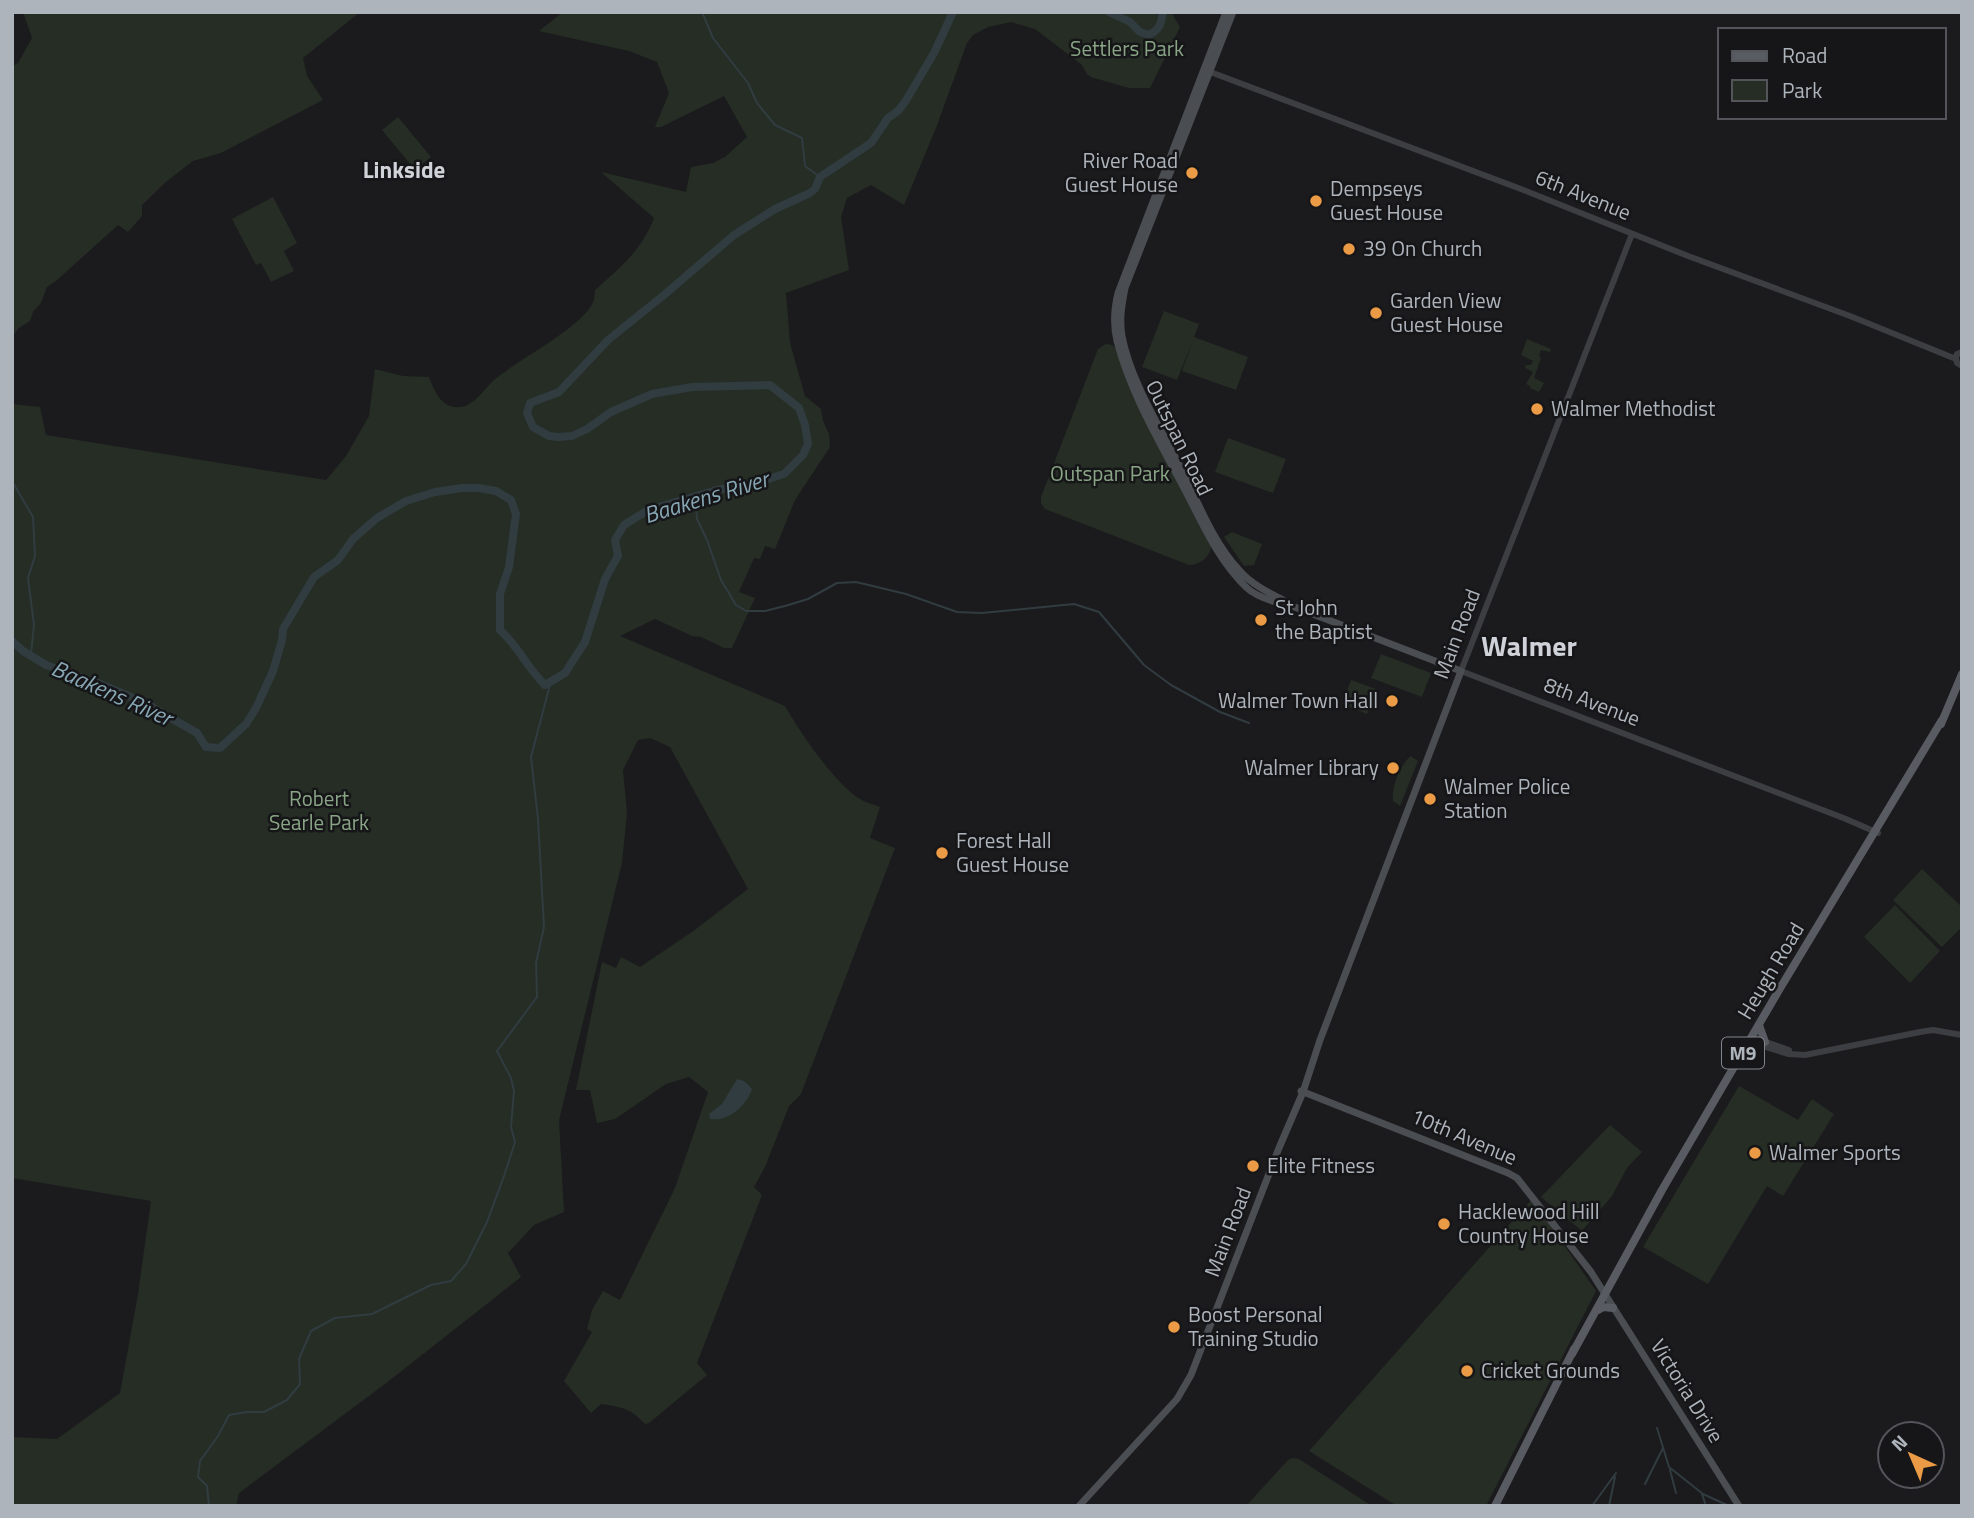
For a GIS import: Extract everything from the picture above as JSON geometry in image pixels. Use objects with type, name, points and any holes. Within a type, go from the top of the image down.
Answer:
[{"type":"main road","points":[[1220,36],[1226,12]]},
{"type":"main road","points":[[1220,36],[1233,12]]},
{"type":"main road","name":"Outspan Road","points":[[1220,36],[1115,304],[1114,326],[1137,396],[1212,541],[1230,569],[1254,588]]},
{"type":"main road","name":"8th Avenue","points":[[1254,588],[1269,599],[1461,671]]},
{"type":"main road","name":"Main Road","points":[[1079,1506],[1163,1415],[1185,1387],[1461,671]]},
{"type":"main road","name":"Heugh Road","points":[[1604,1293],[1759,1025],[1942,720],[1962,674]]},
{"type":"main road","points":[[1759,1025],[1765,1042]]},
{"type":"main road","name":"10th Avenue","points":[[1301,1091],[1514,1175],[1571,1245],[1604,1293]]},
{"type":"main road","name":"Victoria Drive","points":[[1604,1293],[1739,1506]]},
{"type":"main road","name":"M9","points":[[1573,1354],[1598,1310],[1604,1293]]},
{"type":"main road","name":"M9","points":[[1497,1506],[1604,1293]]},
{"type":"main road","points":[[1598,1310],[1603,1307],[1613,1308]]},
{"type":"street","name":"6th Avenue","points":[[1206,71],[1956,355],[1962,366]]},
{"type":"street","name":"Main Road","points":[[1461,671],[1632,234]]},
{"type":"street","name":"8th Avenue","points":[[1461,671],[1877,832]]},
{"type":"street","points":[[1751,1039],[1788,1054],[1805,1055],[1933,1030],[1962,1035]]},
{"type":"street","points":[[1751,1039],[1788,1050],[1818,1053]]},
{"type":"green space","points":[[23,12],[360,12],[303,58],[307,76],[323,100],[221,153],[193,161],[142,205],[142,216],[128,232],[118,225],[47,287],[30,321],[12,337],[12,66],[18,63],[32,38]]},
{"type":"green space","name":"Robert Searle Park","points":[[563,12],[1171,12],[1180,27],[1150,88],[1129,88],[1091,77],[1082,65],[1035,29],[1011,22],[988,27],[973,35],[967,43],[904,205],[871,185],[847,198],[841,217],[849,270],[786,293],[790,343],[805,396],[821,409],[830,447],[795,500],[775,549],[765,546],[760,559],[754,558],[739,592],[755,598],[732,648],[724,648],[701,637],[692,636],[655,619],[620,636],[785,706],[808,742],[840,782],[860,799],[880,807],[870,838],[895,848],[801,1094],[789,1106],[765,1167],[754,1187],[762,1195],[697,1363],[707,1375],[645,1424],[630,1411],[614,1406],[601,1404],[591,1413],[564,1381],[592,1332],[587,1329],[592,1310],[603,1291],[620,1300],[675,1188],[708,1092],[689,1077],[666,1084],[615,1119],[597,1123],[590,1090],[576,1090],[602,962],[616,968],[621,957],[640,967],[748,889],[670,747],[650,738],[638,740],[623,770],[627,813],[622,863],[559,1120],[564,1212],[534,1225],[508,1253],[521,1277],[385,1384],[239,1493],[236,1506],[12,1506],[12,1437],[57,1439],[120,1393],[151,1201],[12,1178],[12,404],[40,407],[46,435],[326,480],[346,456],[369,416],[375,369],[403,376],[429,377],[436,394],[448,405],[461,407],[471,403],[494,380],[581,318],[591,306],[595,290],[629,258],[643,240],[654,218],[601,172],[686,192],[691,167],[713,163],[725,157],[747,137],[724,96],[661,127],[655,127],[669,93],[657,62],[629,51],[539,31]]},
{"type":"green space","points":[[398,117],[431,157],[415,170],[382,130]]},
{"type":"green space","points":[[273,197],[297,243],[284,251],[294,271],[271,282],[261,263],[256,265],[232,219]]},
{"type":"green space","points":[[1164,311],[1199,324],[1194,337],[1248,357],[1236,390],[1182,371],[1193,340],[1177,380],[1142,367]]},
{"type":"green space","points":[[1527,339],[1551,349],[1550,352],[1541,350],[1539,356],[1541,358],[1534,378],[1544,383],[1539,392],[1526,384],[1533,372],[1525,368],[1533,361],[1521,355]]},
{"type":"green space","name":"Outspan Park","points":[[1106,344],[1116,348],[1211,546],[1207,557],[1197,564],[1189,565],[1045,509],[1041,503],[1098,349]]},
{"type":"green space","points":[[1228,438],[1286,459],[1273,493],[1215,472]]},
{"type":"green space","points":[[1232,532],[1262,544],[1254,565],[1244,566],[1224,537]]},
{"type":"green space","points":[[1381,654],[1431,673],[1422,697],[1371,678]]},
{"type":"green space","points":[[1351,680],[1376,689],[1367,714],[1342,704]]},
{"type":"green space","points":[[1411,756],[1418,761],[1400,806],[1393,801],[1393,790],[1400,770]]},
{"type":"green space","points":[[1922,869],[1962,907],[1962,927],[1942,947],[1893,900]]},
{"type":"green space","points":[[1895,905],[1940,951],[1910,983],[1864,937]]},
{"type":"green space","name":"Walmer Sports","points":[[1739,1086],[1798,1120],[1812,1099],[1834,1114],[1783,1196],[1767,1186],[1708,1284],[1643,1247]]},
{"type":"green space","points":[[1610,1125],[1642,1152],[1627,1168],[1612,1196],[1582,1231],[1541,1197]]},
{"type":"green space","name":"Cricket Grounds","points":[[1532,1199],[1596,1291],[1486,1506],[1397,1506],[1309,1451]]},
{"type":"green space","points":[[1299,1459],[1372,1506],[1246,1506],[1288,1460]]},
{"type":"shaded area","points":[[737,1079],[744,1081],[752,1089],[746,1101],[724,1118],[710,1119],[709,1114],[722,1104]]},
{"type":"waterway","points":[[702,12],[713,38],[748,83],[757,103],[775,125],[802,138],[805,166],[820,177]]},
{"type":"waterway","name":"Baakens River","points":[[12,641],[46,665],[145,703],[197,733],[206,747],[220,748],[246,724],[256,708],[273,671],[283,629],[314,577],[338,560],[353,539],[377,518],[406,501],[435,492],[479,488],[496,491],[511,500],[516,514],[509,567],[500,594],[500,630],[545,685],[565,673],[585,642],[605,579],[618,556],[615,540],[624,525],[648,510],[784,474],[803,455],[808,444],[799,408],[770,385],[692,387],[652,394],[611,412],[572,436],[549,436],[533,427],[527,413],[530,403],[559,392],[608,340],[734,235],[775,209],[810,193],[815,189],[820,177],[871,143],[888,118],[905,102],[934,53],[953,12]]},
{"type":"waterway","name":"Baakens River","points":[[1109,12],[1149,35],[1156,31],[1163,12]]},
{"type":"waterway","points":[[12,481],[33,517],[35,556],[28,578],[34,625],[31,654]]},
{"type":"waterway","points":[[698,495],[697,519],[721,580],[736,605],[746,611],[765,611],[785,606],[808,599],[837,583],[856,582],[906,594],[957,612],[982,613],[1074,604],[1099,612],[1144,665],[1171,685],[1220,712],[1249,723]]},
{"type":"waterway","points":[[209,1506],[207,1486],[198,1477],[200,1461],[229,1415],[264,1412],[287,1400],[300,1384],[299,1359],[311,1331],[335,1318],[372,1314],[431,1285],[451,1281],[466,1264],[487,1222],[515,1142],[511,1127],[514,1091],[511,1078],[497,1051],[537,997],[536,963],[544,927],[538,819],[531,757],[551,681]]},
{"type":"waterway","points":[[1657,1428],[1669,1467],[1703,1494],[1729,1506]]},
{"type":"waterway","points":[[1645,1484],[1663,1448]]},
{"type":"waterway","points":[[1670,1470],[1676,1493]]},
{"type":"waterway","points":[[1592,1506],[1616,1473]]},
{"type":"waterway","points":[[1609,1506],[1615,1477]]},
{"type":"waterway","points":[[1702,1494],[1705,1503]]},
{"type":"place","name":"River Road Guest House","points":[[1192,173]]},
{"type":"place","name":"Dempseys Guest House","points":[[1316,201]]},
{"type":"place","name":"39 On Church","points":[[1349,249]]},
{"type":"place","name":"Garden View Guest House","points":[[1376,313]]},
{"type":"place","name":"Walmer Methodist","points":[[1537,409]]},
{"type":"place","name":"St John the Baptist","points":[[1261,620]]},
{"type":"place","name":"Walmer Town Hall","points":[[1392,701]]},
{"type":"place","name":"Walmer Library","points":[[1393,768]]},
{"type":"place","name":"Walmer Police Station","points":[[1430,799]]},
{"type":"place","name":"Forest Hall Guest House","points":[[942,853]]},
{"type":"place","name":"Walmer Sports","points":[[1755,1153]]},
{"type":"place","name":"Elite Fitness","points":[[1253,1166]]},
{"type":"place","name":"Hacklewood Hill Country House","points":[[1444,1224]]},
{"type":"place","name":"Boost Personal Training Studio","points":[[1174,1327]]},
{"type":"place","name":"Cricket Grounds","points":[[1467,1371]]},
{"type":"district","name":"Linkside","points":[[404,170]]},
{"type":"district","name":"Walmer","points":[[1529,646]]},
{"type":"park label","name":"Settlers Park","points":[[1127,49]]}]
